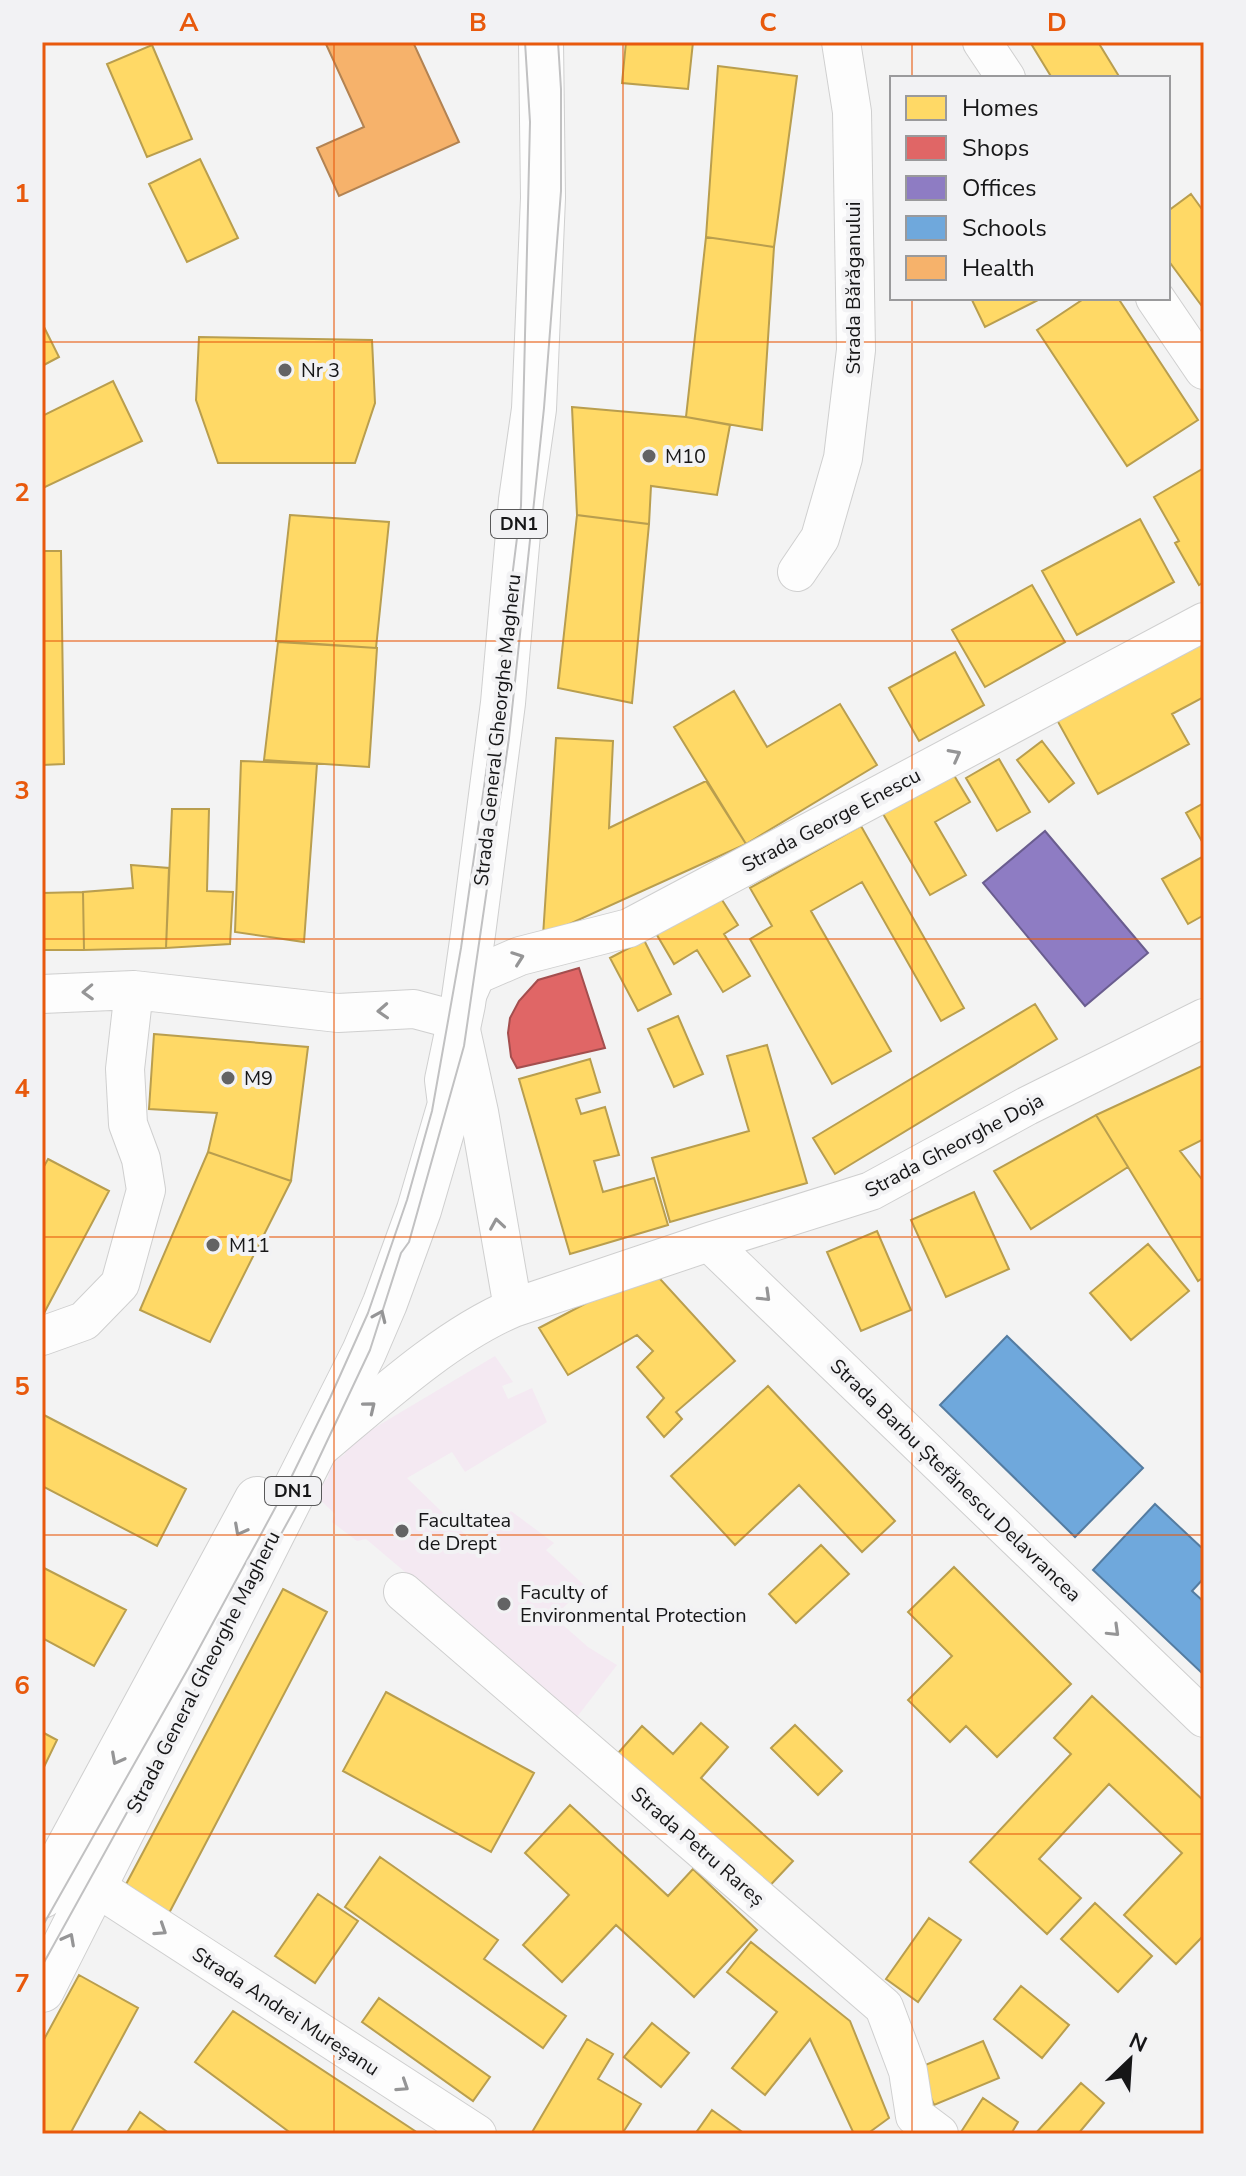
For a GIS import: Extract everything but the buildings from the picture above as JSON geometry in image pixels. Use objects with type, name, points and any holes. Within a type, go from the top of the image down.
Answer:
[{"type":"main road","name":"Strada General Gheorghe Magheru","points":[[42,1990],[364,1352],[419,1210],[450,1104],[447,1080],[461,1012],[503,703],[521,500],[534,409],[543,198],[541,42]]},
{"type":"main road","name":"Strada General Gheorghe Magheru","points":[[48,1872],[321,1378],[380,1235],[421,1112],[447,1080]]},
{"type":"street","name":"Strada Bărăganului","points":[[797,572],[820,538],[843,458],[856,350],[852,112],[841,42]]},
{"type":"street","points":[[982,42],[1005,76]]},
{"type":"street","points":[[1156,300],[1204,370]]},
{"type":"street","name":"Strada George Enescu","points":[[461,1012],[476,975],[520,956],[629,928],[1204,622]]},
{"type":"street","points":[[42,1336],[84,1321],[120,1284],[146,1190],[141,1159],[128,1124],[125,1069],[134,990]]},
{"type":"street","points":[[42,994],[134,990],[338,1013],[414,1009],[461,1012],[513,1308]]},
{"type":"street","name":"Strada Gheorghe Doja","points":[[310,1456],[459,1336],[486,1320],[513,1308],[709,1242],[871,1191],[1027,1106],[1204,1018]]},
{"type":"street","name":"Strada Barbu Ștefănescu Delavrancea","points":[[709,1242],[1204,1718]]},
{"type":"street","name":"Strada Petru Rareș","points":[[403,1592],[884,2007],[908,2071],[918,2128]]},
{"type":"street","name":"Strada Andrei Mureșanu","points":[[96,1887],[477,2134]]},
{"type":"shaded area","name":"Facultatea de Drept","points":[[495,1356],[513,1382],[502,1386],[508,1399],[532,1388],[547,1422],[465,1472],[452,1452],[407,1478],[475,1544],[511,1511],[554,1543],[546,1550],[585,1586],[554,1617],[588,1647],[617,1665],[577,1717],[366,1539],[357,1541],[332,1522],[335,1514],[313,1493],[328,1478],[330,1464],[345,1454],[344,1446]]},
{"type":"tram line","points":[[42,1927],[189,1667],[286,1488],[330,1398],[368,1313],[407,1200],[432,1111],[461,948],[521,506],[530,122],[525,42]]},
{"type":"tram line","points":[[42,1966],[296,1507],[370,1350],[401,1253],[409,1242],[464,1046],[509,738],[544,408],[561,191],[558,42]]},
{"type":"place","name":"Nr 3","points":[[285,370]]},
{"type":"place","name":"M10","points":[[649,456]]},
{"type":"place","name":"M9","points":[[228,1078]]},
{"type":"place","name":"M11","points":[[213,1245]]},
{"type":"place","name":"Facultatea de Drept","points":[[402,1531]]},
{"type":"place","name":"Faculty of Environmental Protection","points":[[504,1604]]}]
